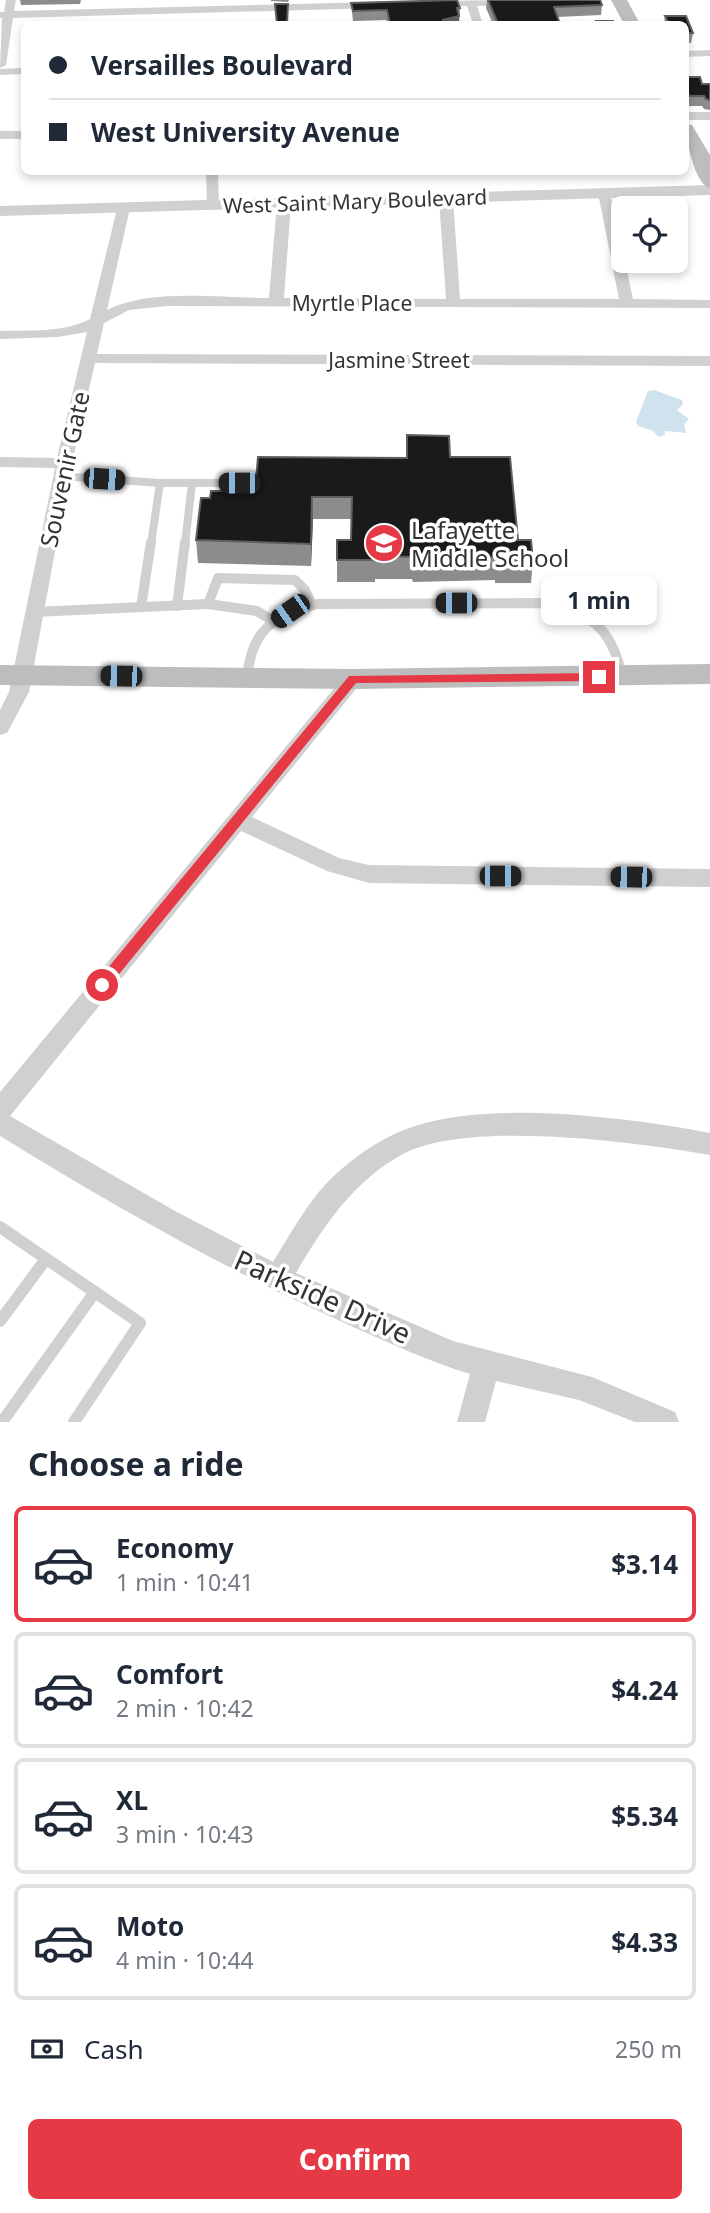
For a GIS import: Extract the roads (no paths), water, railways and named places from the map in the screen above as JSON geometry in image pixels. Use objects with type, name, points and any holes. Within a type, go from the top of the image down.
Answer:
[{"type":"main road","points":[[619,0],[630,21]]},
{"type":"main road","points":[[689,133],[701,155],[710,182]]},
{"type":"main road","points":[[10,675],[353,679],[710,674]]},
{"type":"street","points":[[0,65],[4,15],[11,0]]},
{"type":"street","points":[[418,5],[524,2]]},
{"type":"street","points":[[471,3],[477,21]]},
{"type":"street","points":[[4,15],[204,5],[339,11],[391,5]]},
{"type":"street","points":[[689,54],[710,53]]},
{"type":"street","points":[[0,72],[21,71]]},
{"type":"street","points":[[689,116],[710,116]]},
{"type":"street","points":[[0,135],[21,135]]},
{"type":"street","points":[[212,175],[214,205]]},
{"type":"street","name":"West Saint Mary Boulevard","points":[[0,211],[710,190]]},
{"type":"street","points":[[604,193],[625,299]]},
{"type":"street","points":[[446,199],[453,298]]},
{"type":"street","points":[[277,298],[284,204]]},
{"type":"street","name":"Souvenir Gate","points":[[0,728],[19,692],[10,675],[33,612],[123,208]]},
{"type":"street","name":"Myrtle Place","points":[[625,299],[710,294]]},
{"type":"street","name":"Myrtle Place","points":[[0,335],[58,333],[117,309],[155,302],[277,298],[453,298],[625,299],[710,304]]},
{"type":"street","name":"Myrtle Place","points":[[0,324],[61,322],[99,317]]},
{"type":"street","name":"Jasmine Street","points":[[88,358],[710,361]]},
{"type":"street","points":[[0,462],[63,469]]},
{"type":"street","points":[[0,1110],[353,679]]},
{"type":"street","points":[[238,820],[334,865],[369,874],[710,878]]},
{"type":"street","name":"Parkside Drive","points":[[0,1124],[167,1222],[277,1279],[452,1354],[486,1366],[598,1393],[665,1422]]},
{"type":"street","points":[[277,1279],[320,1212],[340,1187],[368,1163],[414,1137],[449,1128],[574,1126],[657,1134],[710,1144]]},
{"type":"street","points":[[471,1422],[486,1366]]},
{"type":"lane","points":[[63,469],[160,482],[239,483]]},
{"type":"lane","points":[[141,607],[160,482]]},
{"type":"lane","points":[[177,606],[192,482]]},
{"type":"lane","points":[[208,604],[218,578],[295,580],[305,590],[312,606]]},
{"type":"lane","points":[[247,678],[251,649],[274,622],[290,611],[312,606],[540,603],[565,608],[586,617],[602,630],[616,649],[622,677]]},
{"type":"lane","points":[[33,612],[208,604],[257,611],[274,622]]},
{"type":"lane","points":[[0,1227],[140,1323],[74,1422]]},
{"type":"lane","points":[[0,1321],[46,1259]]},
{"type":"lane","points":[[2,1422],[94,1292]]},
{"type":"water","points":[[654,390],[682,400],[683,404],[677,410],[689,419],[684,424],[686,433],[665,431],[665,435],[659,437],[653,431],[638,426],[636,422],[648,391]]},
{"type":"place","name":"Lafayette Middle School","points":[[384,543]]}]
